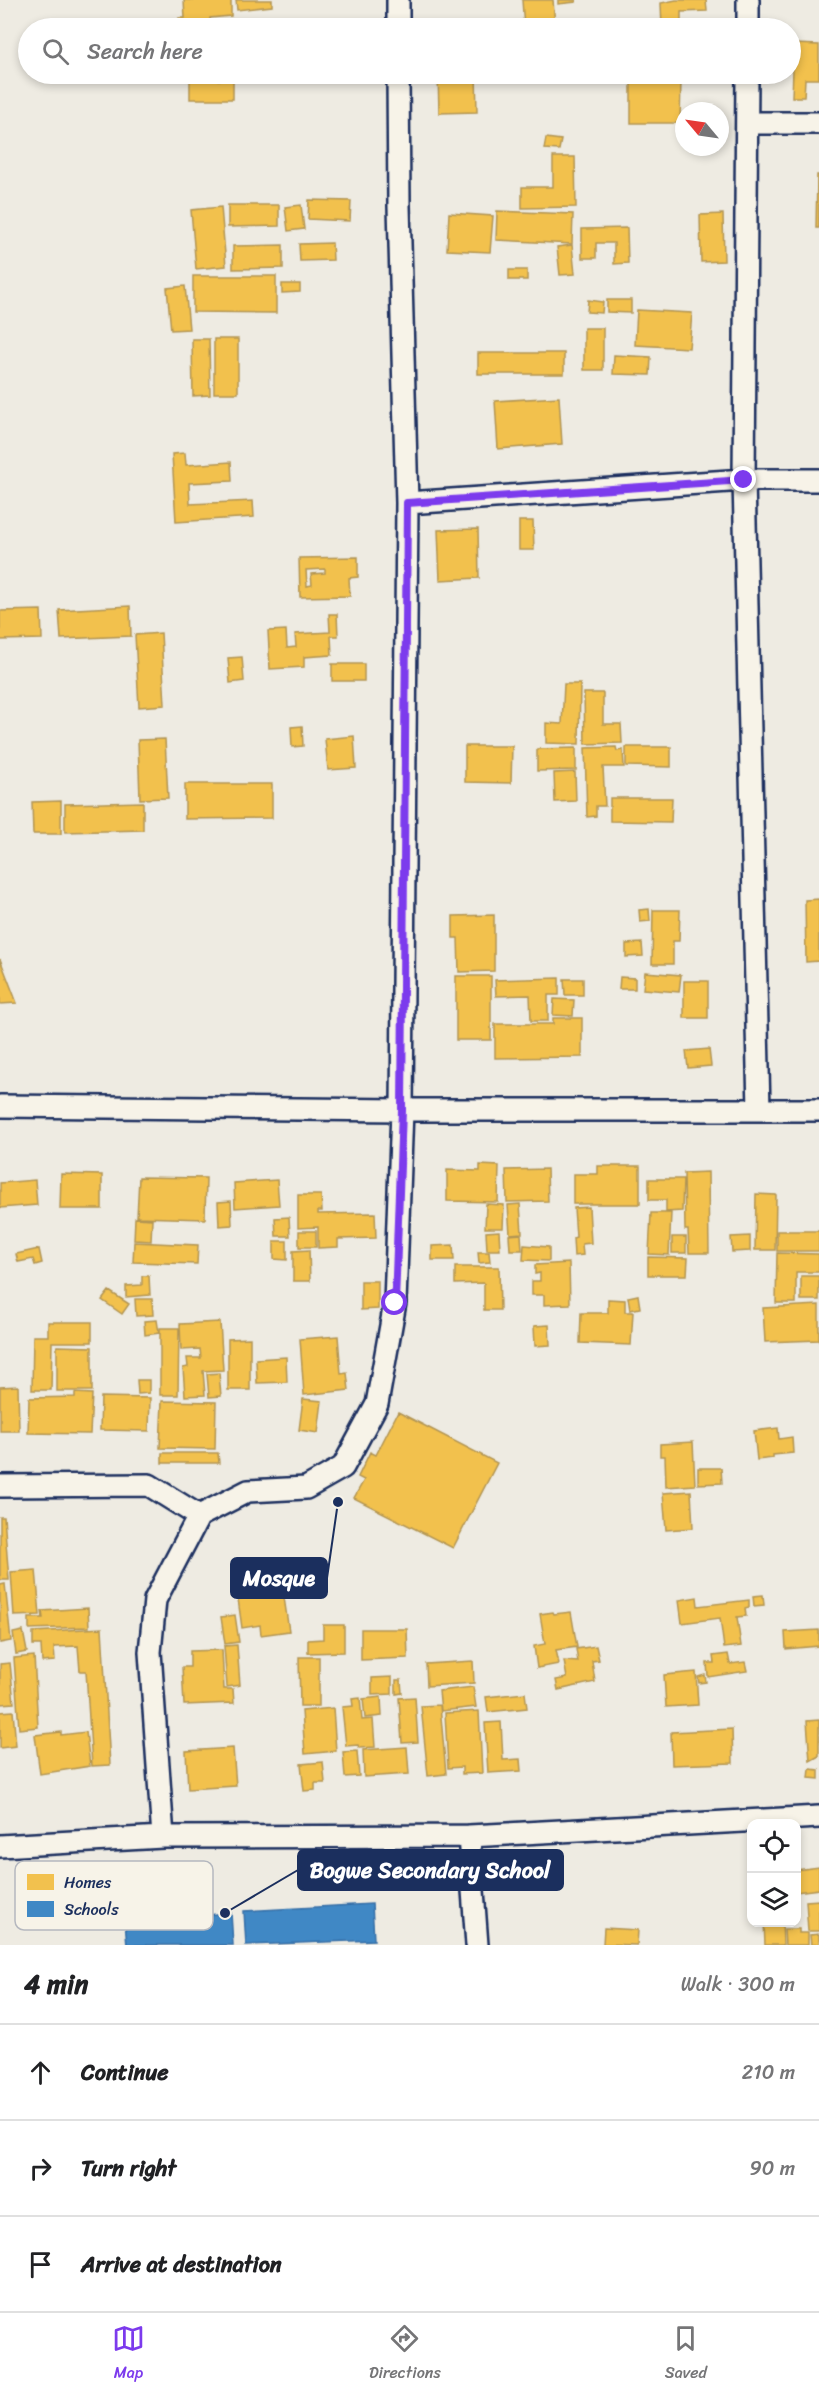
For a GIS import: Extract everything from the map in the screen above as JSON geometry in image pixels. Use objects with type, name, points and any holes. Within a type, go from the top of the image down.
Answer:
[{"type":"street","points":[[398,0],[398,18]]},
{"type":"street","points":[[748,0],[748,18]]},
{"type":"street","points":[[163,1837],[150,1652],[155,1600],[199,1516],[248,1491],[306,1488],[342,1467],[377,1404],[395,1303],[402,1110],[407,503],[398,84]]},
{"type":"street","points":[[747,84],[744,480],[759,1110]]},
{"type":"street","points":[[747,123],[819,123]]},
{"type":"street","points":[[407,503],[744,480],[819,480]]},
{"type":"street","points":[[0,1106],[402,1110],[819,1110]]},
{"type":"street","points":[[0,1486],[149,1485],[199,1516]]},
{"type":"street","points":[[0,1846],[163,1837],[470,1836],[819,1817]]},
{"type":"street","points":[[470,1836],[477,1945]]},
{"type":"building: Homes","points":[[184,0],[231,0],[231,16],[185,18]]},
{"type":"building: Homes","points":[[236,0],[272,0],[272,6],[237,10]]},
{"type":"building: Homes","points":[[522,0],[553,0],[554,18],[523,18]]},
{"type":"building: Homes","points":[[558,0],[576,0],[576,2],[558,4]]},
{"type":"building: Homes","points":[[676,0],[706,0],[707,11],[681,12],[681,18],[662,18],[661,3]]},
{"type":"building: Homes","points":[[801,44],[819,45],[819,79],[805,79],[804,97],[792,97],[792,84],[801,84]]},
{"type":"building: Homes","points":[[190,84],[233,84],[233,99],[190,99]]},
{"type":"building: Homes","points":[[438,84],[476,84],[477,112],[439,113]]},
{"type":"building: Homes","points":[[631,84],[681,84],[680,102],[675,102],[675,123],[631,123]]},
{"type":"building: Homes","points":[[546,138],[561,140],[559,150],[544,149]]},
{"type":"building: Homes","points":[[553,157],[575,157],[576,207],[522,208],[522,187],[553,187]]},
{"type":"building: Homes","points":[[817,175],[819,175],[819,228],[816,228]]},
{"type":"building: Homes","points":[[309,200],[351,201],[350,221],[308,219]]},
{"type":"building: Homes","points":[[228,205],[279,205],[279,226],[228,227]]},
{"type":"building: Homes","points":[[301,205],[304,229],[288,231],[285,207]]},
{"type":"building: Homes","points":[[221,207],[226,266],[196,269],[191,210]]},
{"type":"building: Homes","points":[[497,211],[573,214],[572,244],[496,240]]},
{"type":"building: Homes","points":[[449,213],[493,216],[490,252],[447,250]]},
{"type":"building: Homes","points":[[723,214],[724,261],[701,262],[700,215]]},
{"type":"building: Homes","points":[[627,228],[628,263],[614,264],[614,243],[596,243],[596,258],[582,258],[582,229]]},
{"type":"building: Homes","points":[[332,243],[333,260],[300,261],[299,244]]},
{"type":"building: Homes","points":[[283,245],[283,268],[233,269],[233,246]]},
{"type":"building: Homes","points":[[572,245],[575,274],[560,275],[557,247]]},
{"type":"building: Homes","points":[[509,270],[527,270],[527,280],[509,280]]},
{"type":"building: Homes","points":[[193,276],[276,276],[276,313],[193,312]]},
{"type":"building: Homes","points":[[282,284],[300,284],[300,292],[282,293]]},
{"type":"building: Homes","points":[[185,286],[189,329],[171,330],[167,288]]},
{"type":"building: Homes","points":[[588,300],[603,302],[602,313],[587,312]]},
{"type":"building: Homes","points":[[607,300],[631,300],[631,313],[607,312]]},
{"type":"building: Homes","points":[[637,310],[692,313],[689,348],[635,345]]},
{"type":"building: Homes","points":[[584,328],[603,328],[603,370],[584,370]]},
{"type":"building: Homes","points":[[192,339],[209,339],[210,395],[193,396]]},
{"type":"building: Homes","points":[[214,339],[238,339],[238,393],[214,393]]},
{"type":"building: Homes","points":[[478,353],[564,353],[564,374],[478,374]]},
{"type":"building: Homes","points":[[614,355],[651,357],[650,375],[613,374]]},
{"type":"building: Homes","points":[[559,397],[562,444],[498,449],[495,401]]},
{"type":"building: Homes","points":[[185,453],[186,465],[231,462],[232,481],[189,483],[190,504],[253,501],[254,517],[176,522],[172,454]]},
{"type":"building: Homes","points":[[519,521],[533,521],[534,550],[519,550]]},
{"type":"building: Homes","points":[[478,529],[479,578],[440,580],[438,530]]},
{"type":"building: Homes","points":[[358,557],[358,577],[349,578],[350,596],[300,597],[299,558]],"holes":[[[325,569],[325,573],[311,574],[312,585],[307,586],[306,570]]]},
{"type":"building: Homes","points":[[130,606],[131,636],[61,639],[59,610]]},
{"type":"building: Homes","points":[[41,610],[42,639],[0,640],[0,611]]},
{"type":"building: Homes","points":[[329,614],[337,614],[338,636],[331,636],[332,655],[304,657],[304,667],[270,669],[268,631],[286,630],[287,648],[296,647],[295,634],[330,632]]},
{"type":"building: Homes","points":[[161,633],[165,705],[139,707],[135,635]]},
{"type":"building: Homes","points":[[242,657],[244,681],[230,683],[228,658]]},
{"type":"building: Homes","points":[[332,664],[364,664],[364,681],[332,681]]},
{"type":"building: Homes","points":[[564,684],[580,684],[579,744],[546,743],[546,723],[562,724]]},
{"type":"building: Homes","points":[[584,693],[603,693],[603,724],[621,724],[622,743],[585,744]]},
{"type":"building: Homes","points":[[302,726],[303,746],[292,747],[291,727]]},
{"type":"building: Homes","points":[[354,736],[356,768],[328,770],[325,739]]},
{"type":"building: Homes","points":[[165,739],[168,798],[140,799],[138,740]]},
{"type":"building: Homes","points":[[465,746],[512,746],[511,783],[465,782]]},
{"type":"building: Homes","points":[[616,747],[617,751],[623,750],[624,767],[603,767],[605,806],[596,806],[596,816],[587,817],[585,748]]},
{"type":"building: Homes","points":[[626,747],[671,747],[671,767],[626,766]]},
{"type":"building: Homes","points":[[576,748],[576,770],[537,771],[537,749]]},
{"type":"building: Homes","points":[[575,772],[576,801],[555,802],[554,773]]},
{"type":"building: Homes","points":[[185,784],[272,784],[272,818],[185,819]]},
{"type":"building: Homes","points":[[610,798],[672,798],[671,822],[610,821]]},
{"type":"building: Homes","points":[[61,801],[61,834],[33,834],[32,802]]},
{"type":"building: Homes","points":[[143,802],[143,830],[65,832],[65,804]]},
{"type":"building: Homes","points":[[819,899],[819,961],[806,962],[805,900]]},
{"type":"building: Homes","points":[[649,909],[650,921],[640,922],[639,910]]},
{"type":"building: Homes","points":[[653,910],[680,910],[679,941],[673,941],[673,964],[652,964]]},
{"type":"building: Homes","points":[[494,915],[494,971],[459,972],[458,938],[453,938],[453,916]]},
{"type":"building: Homes","points":[[642,943],[643,956],[626,957],[626,944]]},
{"type":"building: Homes","points":[[0,959],[17,1003],[0,1004]]},
{"type":"building: Homes","points":[[645,972],[681,975],[679,992],[643,989]]},
{"type":"building: Homes","points":[[456,976],[491,976],[491,1040],[456,1040]]},
{"type":"building: Homes","points":[[620,977],[635,978],[635,989],[619,989]]},
{"type":"building: Homes","points":[[559,978],[559,995],[548,995],[548,1021],[531,1021],[530,995],[496,996],[495,980]]},
{"type":"building: Homes","points":[[564,979],[583,979],[583,995],[565,995]]},
{"type":"building: Homes","points":[[684,981],[708,981],[708,1018],[684,1018]]},
{"type":"building: Homes","points":[[554,999],[574,1000],[573,1016],[553,1015]]},
{"type":"building: Homes","points":[[553,1018],[582,1018],[582,1057],[495,1058],[495,1024],[553,1024]]},
{"type":"building: Homes","points":[[709,1049],[711,1066],[688,1068],[686,1051]]},
{"type":"building: Homes","points":[[480,1165],[499,1166],[498,1202],[447,1201],[447,1170],[480,1171]]},
{"type":"building: Homes","points":[[598,1166],[640,1166],[640,1204],[573,1204],[573,1174],[598,1174]]},
{"type":"building: Homes","points":[[547,1169],[548,1201],[507,1202],[506,1170]]},
{"type":"building: Homes","points":[[708,1172],[709,1253],[689,1253],[688,1230],[685,1230],[684,1173]]},
{"type":"building: Homes","points":[[61,1174],[102,1175],[102,1209],[60,1209]]},
{"type":"building: Homes","points":[[139,1177],[206,1178],[205,1219],[137,1217]]},
{"type":"building: Homes","points":[[649,1179],[683,1179],[682,1211],[666,1212],[666,1200],[649,1200]]},
{"type":"building: Homes","points":[[35,1180],[37,1205],[0,1208],[0,1183]]},
{"type":"building: Homes","points":[[277,1180],[279,1205],[235,1208],[234,1183]]},
{"type":"building: Homes","points":[[756,1194],[776,1195],[775,1250],[755,1250]]},
{"type":"building: Homes","points":[[298,1195],[321,1195],[322,1211],[318,1211],[318,1214],[375,1213],[376,1238],[338,1239],[338,1247],[318,1248],[318,1227],[298,1228]]},
{"type":"building: Homes","points":[[231,1201],[232,1225],[219,1226],[218,1202]]},
{"type":"building: Homes","points":[[486,1204],[504,1205],[503,1228],[485,1228]]},
{"type":"building: Homes","points":[[520,1204],[522,1233],[510,1234],[508,1205]]},
{"type":"building: Homes","points":[[589,1207],[591,1243],[582,1244],[583,1255],[574,1256],[573,1238],[576,1237],[574,1208]]},
{"type":"building: Homes","points":[[651,1213],[671,1213],[669,1255],[649,1254]]},
{"type":"building: Homes","points":[[289,1217],[290,1236],[276,1236],[275,1218]]},
{"type":"building: Homes","points":[[135,1218],[152,1219],[151,1241],[134,1240]]},
{"type":"building: Homes","points":[[299,1231],[316,1231],[316,1247],[299,1247]]},
{"type":"building: Homes","points":[[499,1231],[500,1250],[487,1250],[486,1232]]},
{"type":"building: Homes","points":[[777,1231],[819,1231],[819,1251],[777,1251]]},
{"type":"building: Homes","points":[[521,1234],[522,1250],[510,1250],[509,1235]]},
{"type":"building: Homes","points":[[750,1236],[750,1251],[732,1252],[731,1237]]},
{"type":"building: Homes","points":[[672,1237],[686,1237],[686,1253],[672,1253]]},
{"type":"building: Homes","points":[[274,1241],[287,1241],[287,1260],[274,1259]]},
{"type":"building: Homes","points":[[134,1242],[198,1245],[197,1264],[133,1262]]},
{"type":"building: Homes","points":[[453,1245],[454,1260],[432,1260],[432,1246]]},
{"type":"building: Homes","points":[[524,1245],[549,1247],[549,1261],[523,1260]]},
{"type":"building: Homes","points":[[39,1249],[42,1263],[35,1265],[33,1259],[18,1262],[16,1254]]},
{"type":"building: Homes","points":[[309,1250],[310,1281],[293,1281],[293,1251]]},
{"type":"building: Homes","points":[[478,1252],[489,1252],[490,1262],[479,1263]]},
{"type":"building: Homes","points":[[777,1253],[819,1254],[819,1272],[796,1272],[796,1303],[776,1303]]},
{"type":"building: Homes","points":[[648,1257],[688,1258],[687,1275],[648,1275]]},
{"type":"building: Homes","points":[[569,1263],[570,1304],[544,1305],[544,1295],[532,1295],[532,1281],[540,1281],[540,1273],[535,1274],[535,1265]]},
{"type":"building: Homes","points":[[455,1267],[499,1267],[500,1310],[484,1310],[484,1283],[455,1284]]},
{"type":"building: Homes","points":[[142,1276],[149,1276],[150,1295],[126,1297],[126,1286],[142,1285]]},
{"type":"building: Homes","points":[[801,1276],[819,1276],[819,1300],[801,1300]]},
{"type":"building: Homes","points":[[361,1281],[378,1281],[378,1309],[361,1310]]},
{"type":"building: Homes","points":[[109,1291],[129,1304],[122,1314],[102,1300]]},
{"type":"building: Homes","points":[[638,1295],[640,1308],[630,1310],[628,1297]]},
{"type":"building: Homes","points":[[135,1299],[152,1299],[153,1315],[136,1316]]},
{"type":"building: Homes","points":[[608,1299],[625,1300],[625,1312],[633,1312],[631,1345],[580,1343],[581,1313],[608,1313]]},
{"type":"building: Homes","points":[[819,1305],[819,1340],[765,1342],[763,1308]]},
{"type":"building: Homes","points":[[157,1320],[159,1333],[145,1335],[144,1321]]},
{"type":"building: Homes","points":[[48,1322],[92,1322],[92,1342],[52,1342],[51,1390],[32,1390],[33,1336],[48,1336]]},
{"type":"building: Homes","points":[[220,1322],[223,1370],[203,1371],[205,1395],[185,1396],[183,1368],[188,1367],[187,1358],[201,1358],[200,1349],[181,1350],[180,1324]]},
{"type":"building: Homes","points":[[549,1325],[550,1345],[535,1346],[534,1326]]},
{"type":"building: Homes","points":[[160,1328],[179,1328],[178,1395],[160,1395]]},
{"type":"building: Homes","points":[[338,1336],[341,1374],[347,1373],[349,1390],[304,1395],[300,1339]]},
{"type":"building: Homes","points":[[250,1338],[250,1390],[228,1390],[228,1339]]},
{"type":"building: Homes","points":[[57,1346],[92,1347],[92,1391],[57,1391]]},
{"type":"building: Homes","points":[[286,1357],[287,1382],[257,1383],[256,1359]]},
{"type":"building: Homes","points":[[219,1373],[221,1396],[209,1397],[207,1374]]},
{"type":"building: Homes","points":[[137,1380],[149,1380],[149,1393],[138,1394]]},
{"type":"building: Homes","points":[[18,1386],[19,1431],[0,1431],[0,1387]]},
{"type":"building: Homes","points":[[75,1393],[92,1394],[90,1434],[28,1433],[29,1398],[75,1397]]},
{"type":"building: Homes","points":[[101,1397],[150,1398],[149,1431],[100,1430]]},
{"type":"building: Homes","points":[[303,1399],[322,1401],[318,1433],[299,1430]]},
{"type":"building: Homes","points":[[162,1401],[216,1402],[215,1449],[160,1448]]},
{"type":"building: Homes","points":[[398,1412],[497,1463],[453,1548],[354,1498],[364,1480],[358,1477],[370,1452],[376,1455]]},
{"type":"building: Homes","points":[[778,1428],[779,1439],[792,1437],[793,1453],[773,1455],[773,1458],[757,1460],[754,1431]]},
{"type":"building: Homes","points":[[693,1442],[695,1485],[666,1487],[665,1456],[660,1456],[660,1444]]},
{"type":"building: Homes","points":[[162,1453],[218,1453],[219,1463],[162,1463]]},
{"type":"building: Homes","points":[[698,1468],[721,1468],[722,1483],[698,1484]]},
{"type":"building: Homes","points":[[691,1491],[693,1528],[666,1530],[663,1493]]},
{"type":"building: Homes","points":[[0,1517],[4,1517],[9,1580],[0,1580]]},
{"type":"building: Homes","points":[[36,1570],[40,1615],[14,1616],[11,1572]]},
{"type":"building: Homes","points":[[268,1570],[269,1587],[282,1584],[289,1631],[261,1635],[260,1625],[242,1628],[238,1599],[245,1598],[243,1586],[248,1585],[246,1573]]},
{"type":"building: Homes","points":[[5,1584],[11,1641],[0,1643],[0,1585]]},
{"type":"building: Homes","points":[[763,1595],[764,1605],[754,1606],[753,1596]]},
{"type":"building: Homes","points":[[697,1597],[698,1606],[749,1600],[749,1607],[745,1608],[746,1616],[737,1617],[741,1646],[724,1648],[720,1618],[682,1623],[679,1600]]},
{"type":"building: Homes","points":[[88,1608],[89,1627],[29,1629],[29,1618],[43,1618],[42,1611]]},
{"type":"building: Homes","points":[[553,1612],[554,1614],[571,1612],[577,1647],[556,1650],[559,1664],[537,1668],[534,1646],[545,1644],[540,1614]]},
{"type":"building: Homes","points":[[235,1615],[239,1642],[225,1644],[221,1617]]},
{"type":"building: Homes","points":[[323,1625],[344,1625],[344,1652],[308,1653],[308,1640],[323,1639]]},
{"type":"building: Homes","points":[[102,1628],[110,1765],[92,1766],[86,1671],[80,1671],[78,1646],[54,1647],[55,1661],[42,1662],[41,1645],[33,1645],[33,1632]]},
{"type":"building: Homes","points":[[361,1629],[407,1629],[408,1658],[361,1660]]},
{"type":"building: Homes","points":[[819,1630],[819,1646],[786,1649],[785,1632]]},
{"type":"building: Homes","points":[[23,1631],[27,1652],[16,1654],[13,1633]]},
{"type":"building: Homes","points":[[237,1645],[240,1685],[227,1687],[224,1646]]},
{"type":"building: Homes","points":[[596,1646],[599,1660],[592,1661],[595,1682],[558,1690],[556,1680],[567,1678],[564,1661],[578,1662],[576,1649]]},
{"type":"building: Homes","points":[[222,1650],[224,1689],[233,1689],[234,1703],[184,1705],[182,1667],[190,1667],[190,1651]]},
{"type":"building: Homes","points":[[728,1654],[730,1664],[745,1662],[747,1671],[708,1677],[707,1663],[714,1663],[713,1656]]},
{"type":"building: Homes","points":[[34,1656],[38,1727],[19,1729],[14,1658]]},
{"type":"building: Homes","points":[[299,1657],[319,1657],[319,1706],[300,1706]]},
{"type":"building: Homes","points":[[473,1661],[474,1683],[427,1686],[426,1664]]},
{"type":"building: Homes","points":[[10,1663],[14,1703],[0,1704],[0,1664]]},
{"type":"building: Homes","points":[[696,1672],[698,1705],[666,1707],[664,1675]]},
{"type":"building: Homes","points":[[705,1675],[706,1682],[699,1683],[698,1677]]},
{"type":"building: Homes","points":[[392,1677],[392,1694],[372,1695],[372,1678]]},
{"type":"building: Homes","points":[[396,1680],[401,1680],[402,1693],[396,1694]]},
{"type":"building: Homes","points":[[473,1687],[476,1707],[441,1711],[439,1691]]},
{"type":"building: Homes","points":[[525,1693],[527,1708],[488,1712],[486,1697]]},
{"type":"building: Homes","points":[[381,1697],[382,1716],[365,1718],[363,1699]]},
{"type":"building: Homes","points":[[415,1697],[418,1742],[402,1743],[399,1698]]},
{"type":"building: Homes","points":[[360,1698],[362,1720],[373,1719],[375,1747],[346,1746],[342,1707],[353,1706],[352,1699]]},
{"type":"building: Homes","points":[[440,1705],[446,1774],[428,1776],[421,1706]]},
{"type":"building: Homes","points":[[333,1708],[336,1751],[305,1754],[302,1711]]},
{"type":"building: Homes","points":[[13,1711],[16,1746],[0,1748],[0,1712]]},
{"type":"building: Homes","points":[[479,1711],[482,1773],[462,1774],[462,1767],[448,1768],[445,1713]]},
{"type":"building: Homes","points":[[819,1720],[819,1756],[810,1761],[807,1721]]},
{"type":"building: Homes","points":[[501,1722],[503,1760],[520,1759],[521,1771],[488,1773],[485,1723]]},
{"type":"building: Homes","points":[[732,1729],[733,1763],[672,1765],[671,1732]]},
{"type":"building: Homes","points":[[61,1732],[61,1735],[86,1732],[90,1766],[40,1774],[35,1735]]},
{"type":"building: Homes","points":[[407,1747],[409,1774],[364,1777],[363,1750]]},
{"type":"building: Homes","points":[[233,1748],[236,1786],[188,1789],[186,1751]]},
{"type":"building: Homes","points":[[357,1751],[359,1776],[345,1777],[343,1752]]},
{"type":"building: Homes","points":[[323,1762],[325,1783],[315,1783],[315,1790],[304,1791],[301,1764]]},
{"type":"building: Homes","points":[[810,1769],[819,1770],[819,1779],[809,1778]]},
{"type":"building: Homes","points":[[819,1867],[819,1889],[801,1891],[801,1869]]},
{"type":"building: Homes","points":[[819,1900],[819,1931],[808,1931],[806,1901]]},
{"type":"building: Homes","points":[[764,1927],[782,1927],[783,1945],[765,1945]]},
{"type":"building: Homes","points":[[604,1928],[638,1930],[637,1945],[603,1944]]},
{"type":"building: Homes","points":[[784,1929],[799,1929],[799,1933],[808,1933],[808,1945],[785,1945]]},
{"type":"building: Homes","points":[[819,1934],[819,1944],[811,1945],[810,1935]]},
{"type":"building: Schools","points":[[372,1904],[374,1940],[246,1945],[244,1911]]},
{"type":"building: Schools","points":[[231,1913],[233,1945],[127,1945],[126,1930],[213,1930],[213,1914]]},
{"type":"place","name":"Mosque","points":[[338,1502]]},
{"type":"place","name":"Bogwe Secondary School","points":[[225,1913]]},
{"type":"route","points":[[395,1303],[402,1110],[407,503],[744,480]]}]
